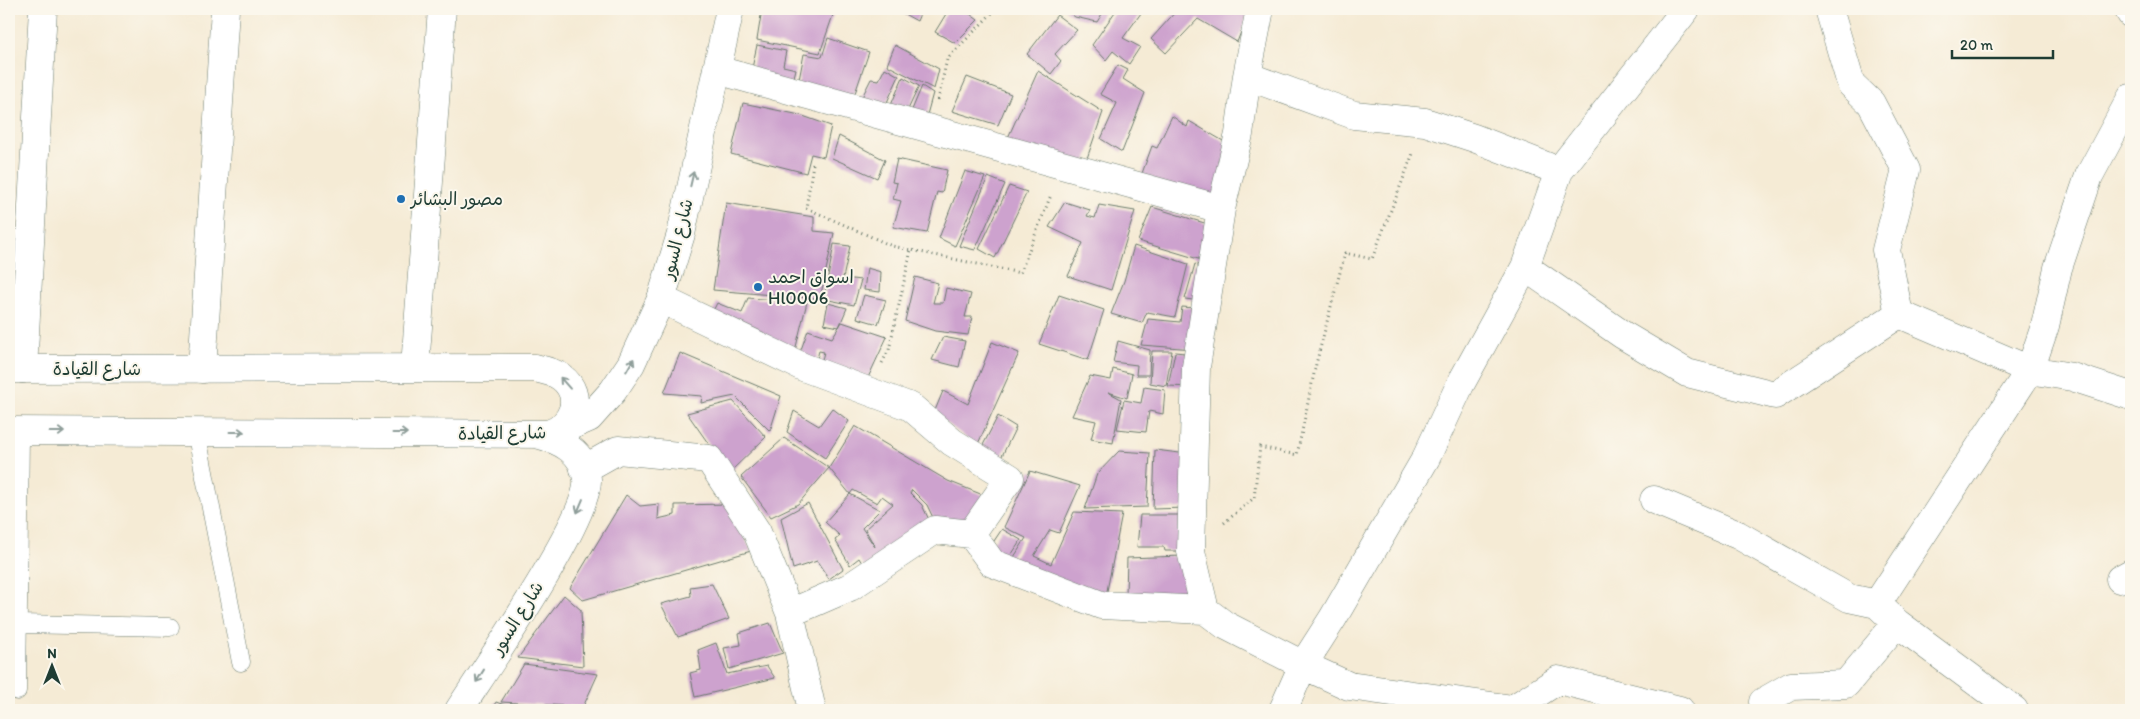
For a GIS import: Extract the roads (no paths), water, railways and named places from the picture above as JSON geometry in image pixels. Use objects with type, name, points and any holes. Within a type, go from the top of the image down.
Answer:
[{"type":"street","points":[[16,369],[43,9]]},
{"type":"street","points":[[202,369],[225,9]]},
{"type":"street","points":[[414,367],[442,9]]},
{"type":"street","name":"شارع السور","points":[[547,433],[589,418],[614,391],[631,364],[661,299],[681,234],[730,9]]},
{"type":"street","points":[[1205,610],[1191,551],[1196,367],[1221,209],[1239,134],[1247,76],[1260,9]]},
{"type":"street","points":[[1283,710],[1303,665],[1333,618],[1426,458],[1460,385],[1525,267],[1559,171],[1686,9]]},
{"type":"street","points":[[1830,9],[1851,84],[1871,103],[1906,170],[1886,250],[1900,314]]},
{"type":"street","points":[[2128,9],[2131,14]]},
{"type":"street","points":[[717,70],[1063,167],[1221,209]]},
{"type":"street","points":[[1247,76],[1354,115],[1425,122],[1474,138],[1559,171]]},
{"type":"street","points":[[1877,604],[2030,370],[2045,326],[2058,268],[2089,176],[2131,98]]},
{"type":"street","points":[[1525,267],[1623,335],[1687,373],[1775,395],[1900,314]]},
{"type":"street","points":[[661,299],[803,367],[911,407],[952,442],[1010,478],[971,534]]},
{"type":"street","points":[[1900,314],[2030,370],[2072,377],[2131,396]]},
{"type":"street","name":"شارع القيادة","points":[[15,432],[547,433],[566,424],[572,416],[574,405],[573,394],[569,385],[561,377],[552,372],[535,368],[16,369]]},
{"type":"street","points":[[547,433],[572,450],[584,469],[618,450],[709,459],[757,532],[790,613],[812,710]]},
{"type":"street","name":"شارع السور","points":[[459,710],[554,558],[582,504],[586,488],[584,469]]},
{"type":"street","points":[[1654,500],[1738,534],[1848,598],[1877,604],[1897,623],[2014,710]]},
{"type":"street","points":[[790,613],[850,587],[935,530],[971,534],[992,563],[1101,605],[1205,610],[1225,625],[1349,686],[1514,709],[1558,680],[1680,710]]},
{"type":"street","points":[[1763,702],[1791,686],[1846,684],[1897,623]]},
{"type":"lane","points":[[196,431],[241,662]]},
{"type":"lane","points":[[15,432],[18,624],[17,691]]},
{"type":"lane","points":[[18,624],[170,627]]},
{"type":"place","name":"مصور البشائر","points":[[401,199]]},
{"type":"place","name":"اسواق احمد Hl0006","points":[[758,287]]}]
